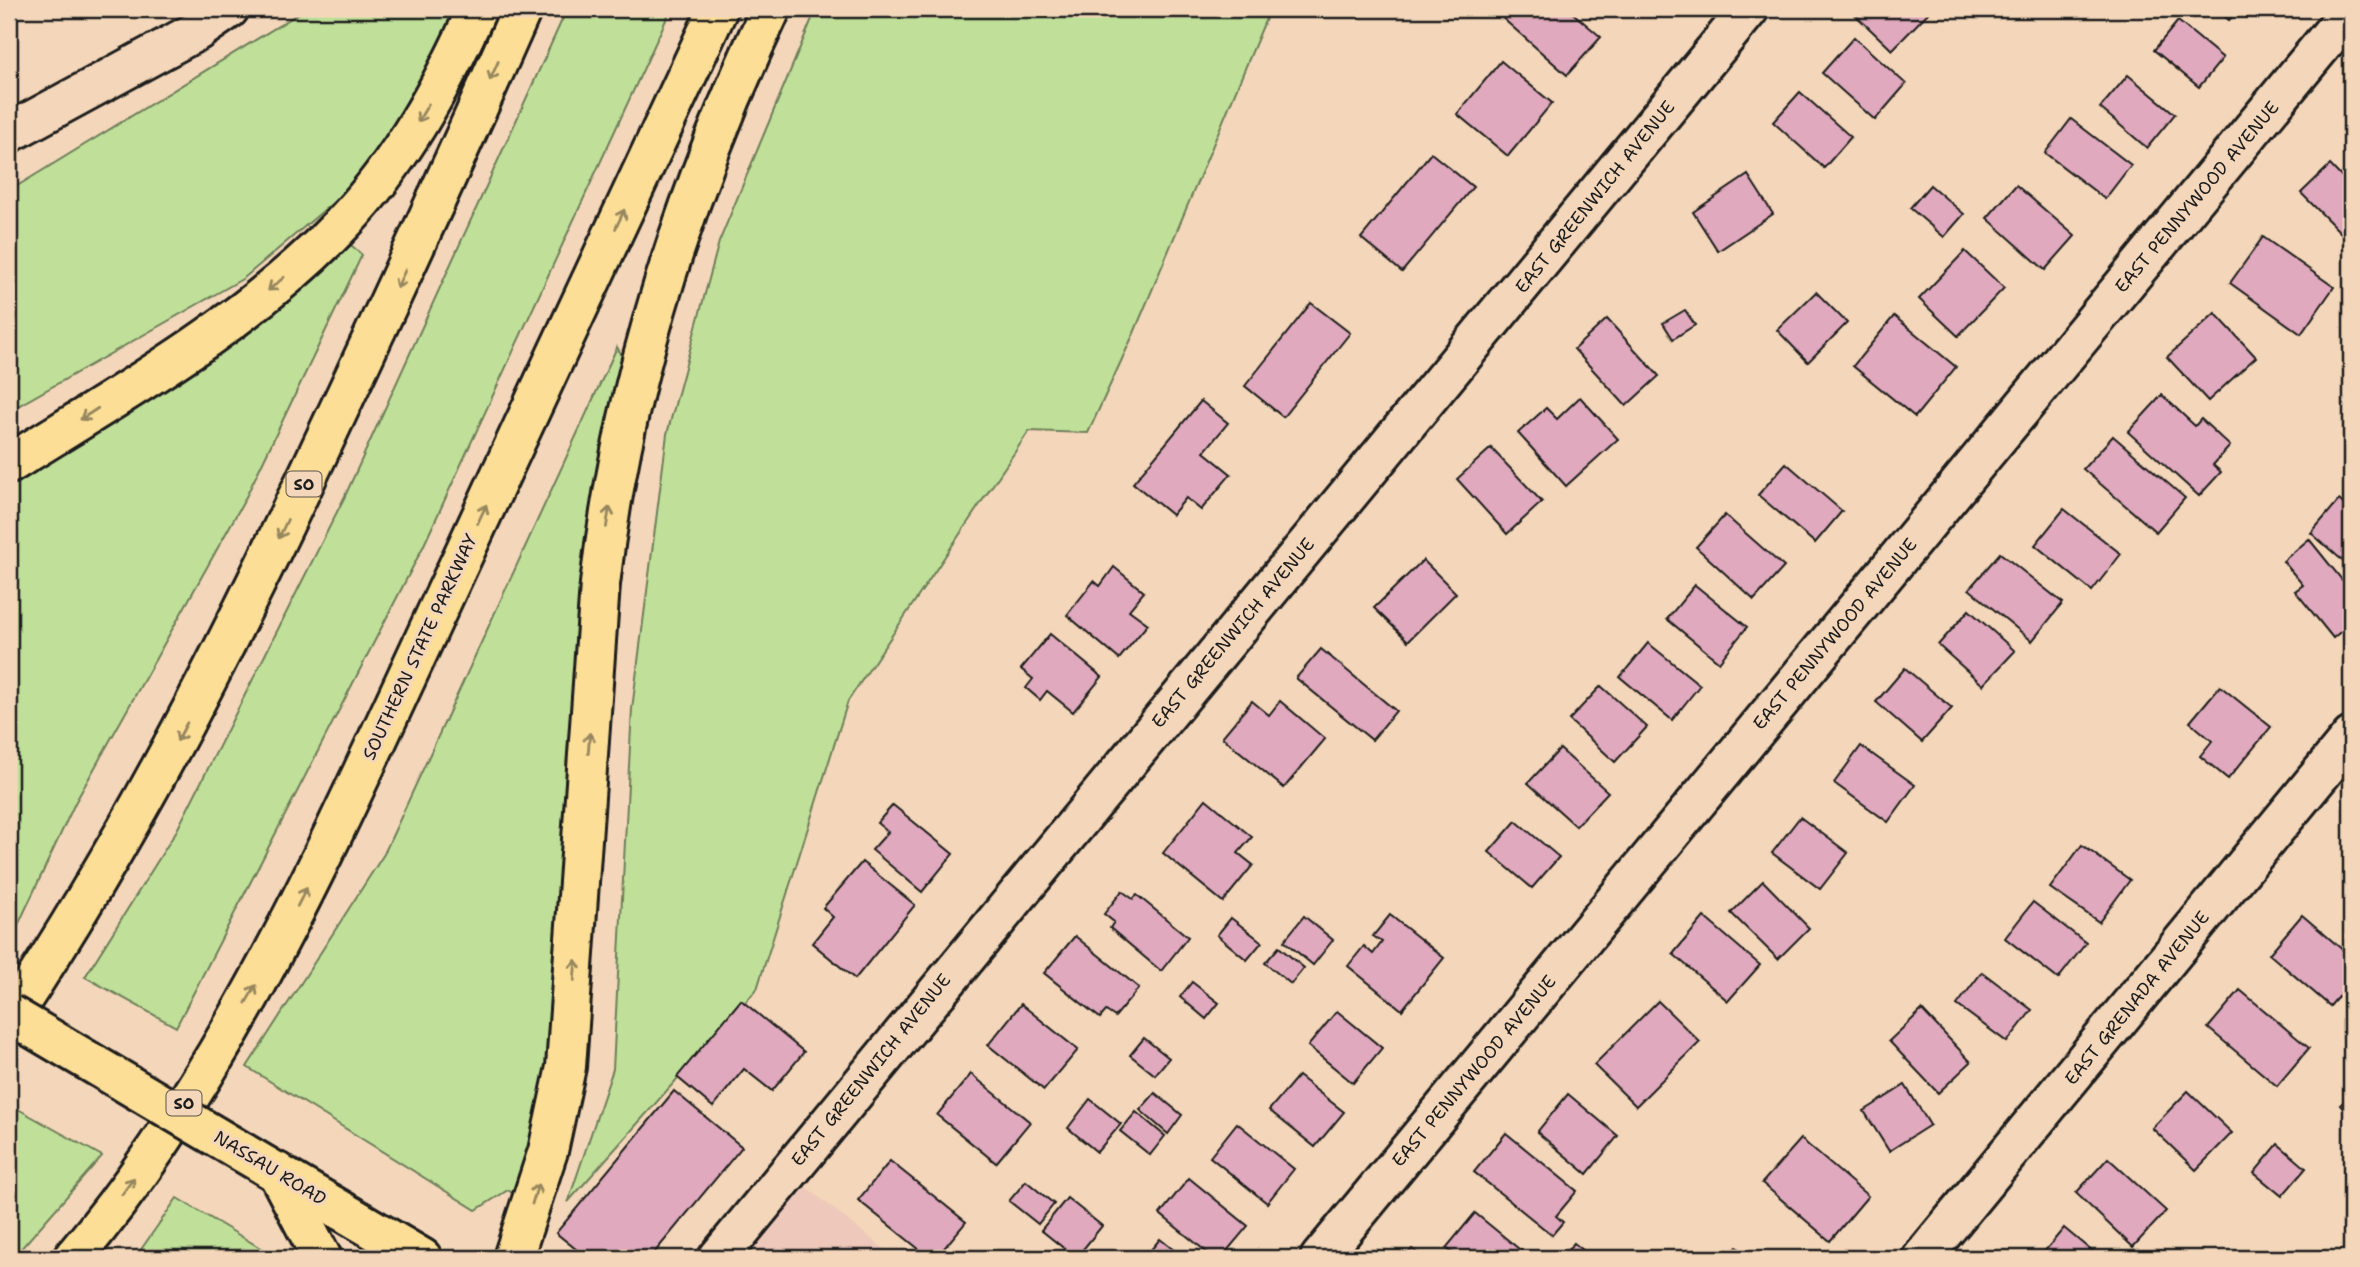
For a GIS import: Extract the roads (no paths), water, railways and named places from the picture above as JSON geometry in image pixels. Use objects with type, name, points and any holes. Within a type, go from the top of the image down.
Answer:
[{"type":"main road","points":[[9,464],[238,315],[343,223],[397,156],[434,94],[477,9]]},
{"type":"main road","name":"SO","points":[[9,1017],[98,881],[210,680],[368,351],[522,9]]},
{"type":"main road","name":"SOUTHERN STATE PARKWAY","points":[[73,1258],[170,1124],[272,958],[360,776],[718,9]]},
{"type":"main road","points":[[513,1258],[548,1152],[566,1067],[600,584],[607,522],[631,395],[679,236],[728,105],[771,9]]},
{"type":"main road","name":"NASSAU ROAD","points":[[9,1017],[422,1258]]},
{"type":"main road","points":[[277,1172],[322,1258]]},
{"type":"street","name":"EAST GREENWICH AVENUE","points":[[718,1258],[1749,9]]},
{"type":"street","name":"EAST PENNYWOOD AVENUE","points":[[1320,1258],[2351,10]]},
{"type":"street","points":[[9,133],[211,12]]},
{"type":"street","name":"EAST GRENADA AVENUE","points":[[1922,1258],[2351,737]]}]
